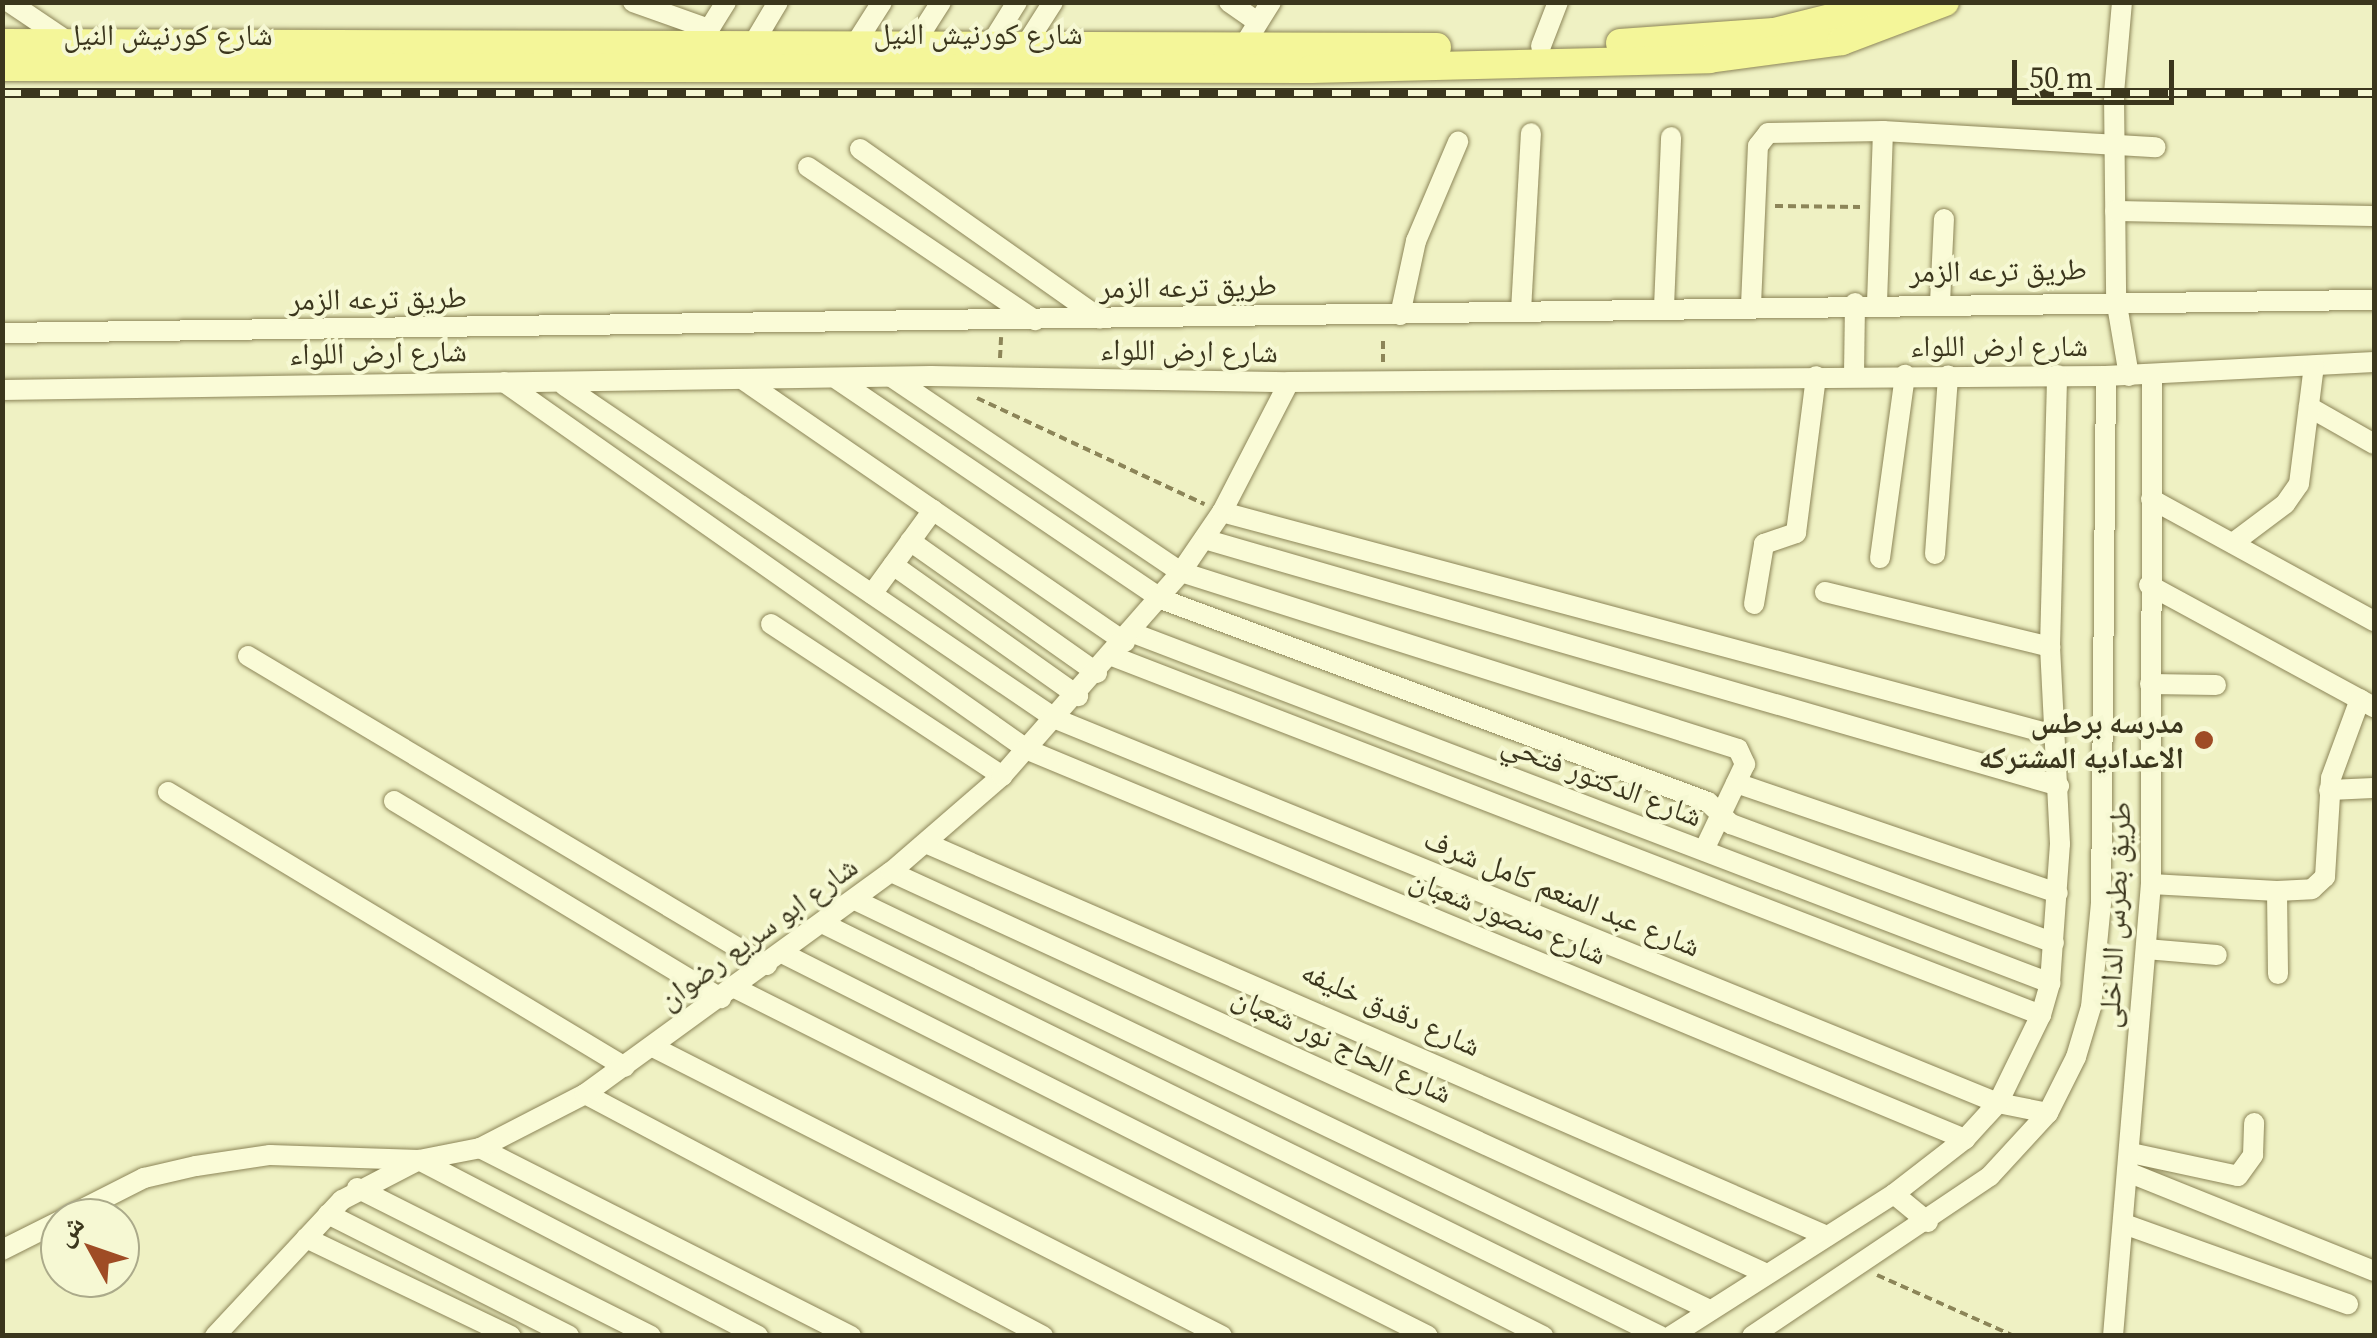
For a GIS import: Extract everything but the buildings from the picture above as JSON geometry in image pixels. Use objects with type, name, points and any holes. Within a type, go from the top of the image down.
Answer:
[{"type":"main road","name":"شارع كورنيش النيل","points":[[2,67],[1311,69],[1708,59],[1842,41],[1945,2]]},
{"type":"main road","name":"شارع كورنيش النيل","points":[[2,43],[704,37],[753,44],[854,46],[1241,50],[1541,46],[1774,32],[1888,3]]},
{"type":"street","points":[[9,2],[70,43]]},
{"type":"street","points":[[645,5],[704,37],[726,2]]},
{"type":"street","points":[[753,44],[778,2]]},
{"type":"street","points":[[854,46],[882,2]]},
{"type":"street","points":[[912,46],[941,2]]},
{"type":"street","points":[[989,47],[1017,2]]},
{"type":"street","points":[[1025,46],[1053,2]]},
{"type":"street","points":[[1229,2],[1258,22]]},
{"type":"street","points":[[1241,50],[1271,2]]},
{"type":"street","points":[[1541,46],[1558,2]]},
{"type":"street","points":[[2122,2],[2114,148],[2116,299],[2130,376]]},
{"type":"street","points":[[1877,303],[1883,130]]},
{"type":"street","points":[[1751,304],[1758,146],[1772,132],[1883,130],[2114,148],[2156,147]]},
{"type":"street","points":[[1521,311],[1531,134]]},
{"type":"street","points":[[1664,306],[1671,137]]},
{"type":"street","points":[[1391,316],[1416,242],[1458,142]]},
{"type":"street","points":[[860,149],[1100,318]]},
{"type":"street","points":[[808,167],[1035,320]]},
{"type":"street","points":[[2115,211],[2374,216]]},
{"type":"street","points":[[1940,303],[1944,219]]},
{"type":"street","name":"طريق ترعه الزمر","points":[[2,334],[1391,316],[1751,304],[2374,300]]},
{"type":"street","points":[[1854,304],[1854,375]]},
{"type":"street","name":"شارع ارض اللواء","points":[[2,390],[502,381],[566,386],[931,376],[1382,382],[1854,375],[2130,376],[2374,362]]},
{"type":"street","points":[[2233,543],[2294,495],[2314,366]]},
{"type":"street","points":[[1880,558],[1905,375]]},
{"type":"street","points":[[1936,554],[1948,375]]},
{"type":"street","points":[[1671,1336],[1894,1194],[1965,1138],[1998,1103],[2042,1015],[2050,982],[2058,893],[2060,786],[2050,648],[2057,375]]},
{"type":"street","name":"طريق بطرس الداخلى","points":[[2113,1336],[2151,884],[2152,375]]},
{"type":"street","points":[[1754,604],[1764,544],[1796,533],[1816,376]]},
{"type":"street","points":[[1752,1336],[1928,1222],[1990,1176],[2048,1113],[2091,1007],[2101,903],[2106,376]]},
{"type":"street","points":[[893,378],[1181,572],[1738,749],[1744,764],[1704,850]]},
{"type":"street","points":[[838,380],[1161,599],[1708,802],[1730,824],[2054,943]]},
{"type":"street","name":"شارع منصور شعبان","points":[[502,381],[1028,750],[1965,1138]]},
{"type":"street","points":[[745,381],[1123,644],[2042,1015]]},
{"type":"street","name":"شارع ابو سريع رضوان","points":[[105,1198],[144,1178],[270,1155],[418,1160],[480,1148],[586,1094],[824,924],[928,844],[1028,750],[1181,572],[1222,512],[1289,382]]},
{"type":"street","name":"شارع عبد المنعم كامل شرف","points":[[566,386],[1056,719],[1998,1103],[2048,1113]]},
{"type":"street","points":[[2309,407],[2374,444]]},
{"type":"street","points":[[2151,499],[2374,621]]},
{"type":"street","points":[[872,594],[933,510]]},
{"type":"street","points":[[1222,512],[2054,735]]},
{"type":"street","points":[[1204,539],[2060,786]]},
{"type":"street","points":[[910,541],[1097,674]]},
{"type":"street","points":[[893,564],[1078,696]]},
{"type":"street","points":[[2149,584],[2367,703],[2329,790],[2325,878],[2312,888],[2277,891],[2151,884]]},
{"type":"street","points":[[1825,592],[2050,648]]},
{"type":"street","points":[[771,624],[1002,776]]},
{"type":"street","name":"شارع الدكتور فتحي","points":[[1123,644],[1704,850],[2050,982]]},
{"type":"street","points":[[248,656],[776,959],[1543,1336]]},
{"type":"street","points":[[2150,684],[2216,685]]},
{"type":"street","points":[[1736,783],[2058,893]]},
{"type":"street","points":[[2329,790],[2374,788]]},
{"type":"street","points":[[168,792],[625,1067]]},
{"type":"street","points":[[394,801],[728,993],[1428,1336]]},
{"type":"street","name":"شارع دقدق خليفه","points":[[928,844],[1827,1236]]},
{"type":"street","name":"شارع الحاج نور شعبان","points":[[892,872],[1768,1274]]},
{"type":"street","points":[[2277,891],[2278,974]]},
{"type":"street","points":[[855,900],[1710,1310]]},
{"type":"street","points":[[824,924],[1660,1336]]},
{"type":"street","points":[[2146,949],[2217,955]]},
{"type":"street","points":[[653,1047],[1222,1336]]},
{"type":"street","points":[[586,1094],[1043,1336]]},
{"type":"street","points":[[2130,1163],[2238,1176],[2253,1154],[2254,1123]]},
{"type":"street","points":[[480,1148],[851,1336]]},
{"type":"street","points":[[215,1336],[328,1214],[358,1188],[418,1160],[758,1336]]},
{"type":"street","points":[[2130,1163],[2374,1270]]},
{"type":"street","points":[[358,1188],[652,1336]]},
{"type":"street","points":[[1894,1194],[1928,1222]]},
{"type":"street","points":[[328,1214],[569,1336]]},
{"type":"street","points":[[2124,1224],[2348,1304]]},
{"type":"street","name":"شارع ابو سريع رضوان","points":[[2,1250],[40,1231]]},
{"type":"street","points":[[306,1238],[512,1336]]},
{"type":"path","points":[[1755,205],[1880,208]]},
{"type":"path","points":[[1382,382],[1391,316]]},
{"type":"path","points":[[999,377],[1002,320]]},
{"type":"path","points":[[931,376],[1222,512]]},
{"type":"path","points":[[1858,1267],[2014,1336]]},
{"type":"railway","points":[[2,93],[2374,93]]},
{"type":"place","name":"مدرسه برطس الاعداديه المشتركه","points":[[2204,740]]}]
